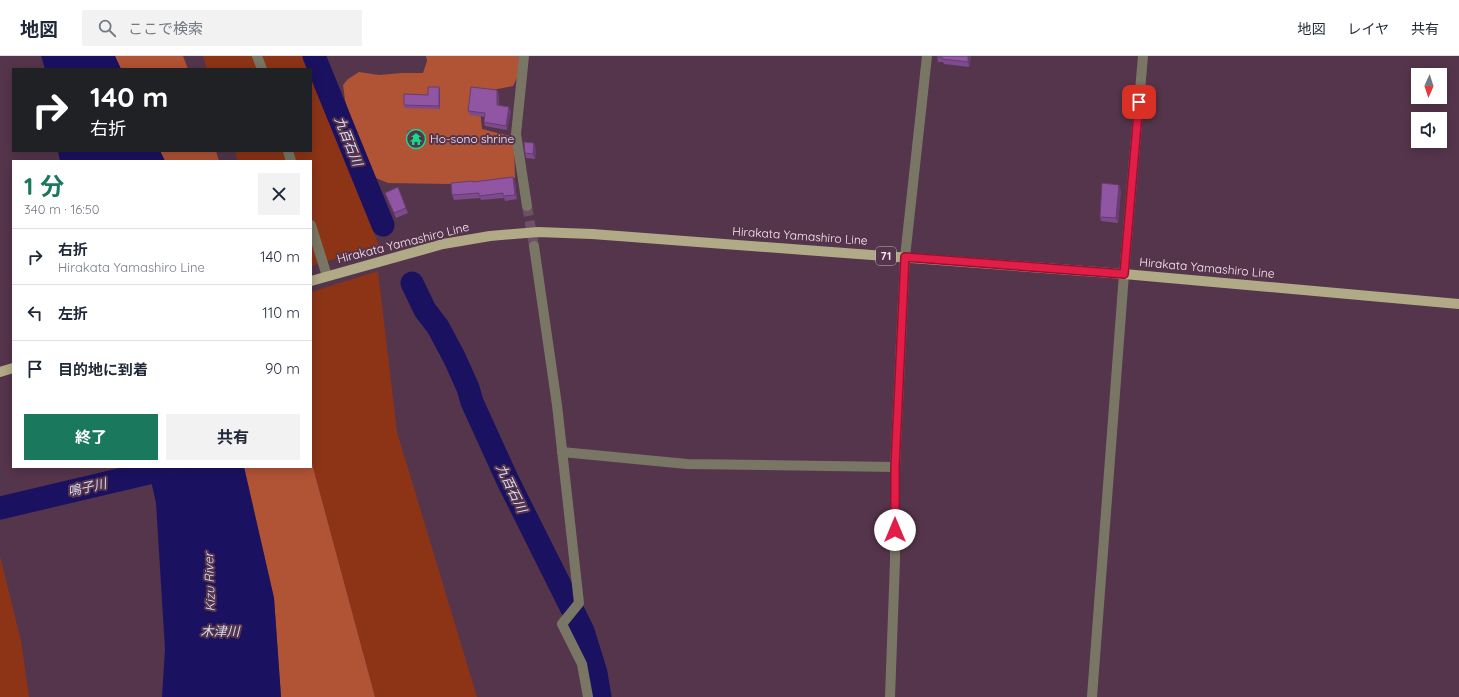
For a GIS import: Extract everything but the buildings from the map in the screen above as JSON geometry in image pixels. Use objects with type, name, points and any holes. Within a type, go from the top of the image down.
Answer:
[{"type":"main road","name":"Hirakata Yamashiro Line","points":[[319,278],[443,244],[490,236],[538,232],[600,234],[1124,274],[1459,304]]},
{"type":"main road","points":[[0,372],[12,368]]},
{"type":"street","points":[[257,56],[262,68]]},
{"type":"street","points":[[524,56],[516,134],[527,206]]},
{"type":"street","points":[[890,697],[895,561],[895,467],[905,257],[927,56]]},
{"type":"street","points":[[1092,697],[1124,274],[1143,56]]},
{"type":"street","points":[[312,232],[319,278]]},
{"type":"street","points":[[534,246],[557,405],[579,603],[562,624],[582,664],[588,697]]},
{"type":"street","points":[[562,452],[687,464],[895,467]]},
{"type":"shaded area","points":[[115,56],[183,56],[188,68],[121,68]]},
{"type":"shaded area","points":[[203,56],[304,56],[309,68],[207,68]]},
{"type":"shaded area","points":[[426,56],[521,56],[518,76],[513,86],[481,90],[480,108],[482,129],[510,136],[514,140],[515,178],[479,183],[447,184],[388,183],[371,176],[364,163],[345,100],[343,85],[348,79],[359,72],[379,75],[423,73],[427,61]]},
{"type":"shaded area","points":[[312,77],[379,246],[312,266],[312,160],[238,160],[235,152],[312,152]]},
{"type":"shaded area","points":[[160,152],[216,152],[219,160],[164,160]]},
{"type":"shaded area","points":[[378,271],[397,432],[477,697],[375,697],[312,464],[312,292]]},
{"type":"shaded area","points":[[312,464],[375,697],[281,697],[274,598],[244,468],[312,468]]},
{"type":"shaded area","points":[[0,556],[21,641],[29,697],[0,697]]},
{"type":"water","points":[[41,56],[115,56],[121,68],[45,68]]},
{"type":"water","points":[[58,152],[160,152],[164,160],[60,160]]},
{"type":"water","name":"木津川","points":[[148,468],[244,468],[274,598],[281,697],[162,697],[165,649],[156,503]]},
{"type":"waterway","name":"九百石川","points":[[314,56],[383,225]]},
{"type":"waterway","name":"九百石川","points":[[412,283],[425,310],[438,327],[454,357],[468,388],[472,402],[508,481],[583,631],[596,673],[600,697]]},
{"type":"waterway","name":"鳴子川","points":[[0,508],[170,468]]},
{"type":"tunnel","points":[[527,206],[534,246]]},
{"type":"place","name":"Ho-sono shrine","points":[[416,139]]},
{"type":"route","points":[[895,530],[895,467],[905,257],[1124,274],[1139,102]]},
{"type":"water label","name":"Kizu River","points":[[209,582]]}]
